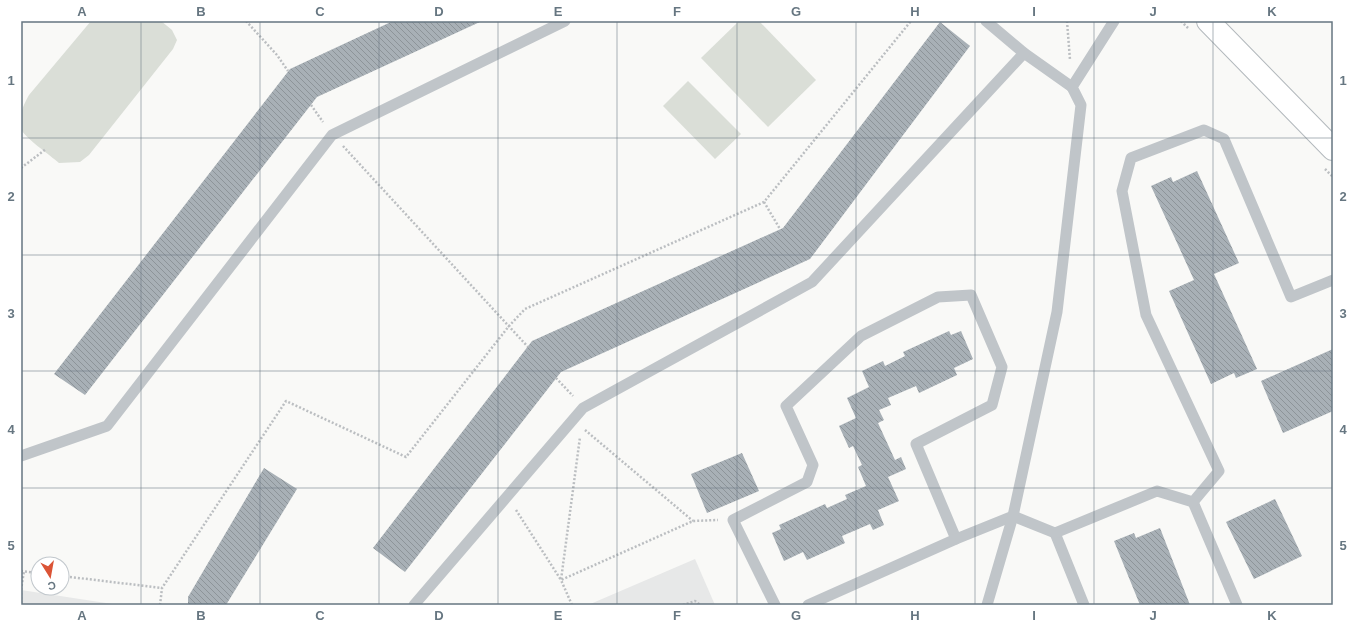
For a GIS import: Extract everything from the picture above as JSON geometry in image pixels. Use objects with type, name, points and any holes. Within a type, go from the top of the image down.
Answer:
[{"type":"street","points":[[1208,21],[1333,149]]},
{"type":"lane","points":[[21,456],[107,426],[332,135],[565,21]]},
{"type":"lane","points":[[986,21],[1024,53],[1072,87],[1081,105],[1057,312],[1013,516],[987,605]]},
{"type":"lane","points":[[1072,87],[1114,21]]},
{"type":"lane","points":[[414,605],[583,408],[812,282],[1024,53]]},
{"type":"lane","points":[[1193,502],[1219,471],[1146,314],[1122,191],[1131,158],[1204,130],[1224,139],[1291,297],[1333,280]]},
{"type":"lane","points":[[774,605],[733,520],[807,482],[813,465],[786,406],[861,336],[938,297],[971,295],[1002,367],[992,405],[916,444],[956,539]]},
{"type":"lane","points":[[808,605],[956,539],[1013,516],[1055,533],[1157,491],[1193,502],[1237,605]]},
{"type":"lane","points":[[1055,533],[1084,605]]},
{"type":"path","points":[[246,21],[277,55],[288,71]]},
{"type":"path","points":[[160,605],[162,588],[286,401],[406,457],[509,326],[525,309],[764,202],[911,21]]},
{"type":"path","points":[[1067,21],[1072,87]]},
{"type":"path","points":[[311,105],[332,135],[528,347]]},
{"type":"path","points":[[21,168],[46,149]]},
{"type":"path","points":[[764,202],[780,229]]},
{"type":"path","points":[[556,378],[583,408],[561,580]]},
{"type":"path","points":[[581,426],[694,520]]},
{"type":"path","points":[[507,497],[561,580],[572,605]]},
{"type":"path","points":[[561,580],[694,520],[733,520]]},
{"type":"path","points":[[21,590],[22,571]]},
{"type":"path","points":[[70,577],[162,588]]},
{"type":"path","points":[[21,593],[21,605]]},
{"type":"path","points":[[683,605],[695,602],[700,605]]},
{"type":"shaded area","points":[[91,21],[161,21],[172,30],[177,40],[173,49],[89,155],[80,162],[59,163],[23,132],[20,125],[20,116],[29,95]]},
{"type":"shaded area","points":[[739,21],[759,21],[816,80],[768,127],[701,58]]},
{"type":"shaded area","points":[[688,81],[741,134],[715,159],[663,106]]},
{"type":"shaded area","points":[[695,559],[715,605],[588,605]]},
{"type":"shaded area","points":[[21,590],[30,591],[30,596],[60,596],[119,605],[21,605]]},
{"type":"building","points":[[393,21],[482,21],[317,97],[85,395],[54,374],[290,69]]},
{"type":"building","points":[[940,22],[970,46],[810,259],[561,372],[405,572],[373,548],[532,341],[783,228]]},
{"type":"building","points":[[1197,171],[1239,263],[1214,274],[1257,369],[1236,378],[1234,373],[1211,384],[1169,291],[1194,280],[1151,186],[1171,177],[1173,182]]},
{"type":"building","points":[[949,331],[951,335],[961,331],[973,359],[954,368],[957,375],[919,393],[916,386],[888,398],[891,405],[879,410],[884,420],[878,423],[895,460],[901,457],[906,469],[888,477],[899,501],[878,510],[884,525],[873,530],[870,524],[842,536],[845,543],[807,560],[803,552],[784,561],[772,533],[781,529],[779,525],[825,504],[827,508],[847,499],[845,495],[866,486],[858,467],[862,465],[853,446],[849,448],[839,426],[856,418],[847,398],[869,387],[862,371],[883,361],[885,366],[905,356],[903,352]]},
{"type":"building","points":[[1333,349],[1333,411],[1283,433],[1261,381]]},
{"type":"building","points":[[742,453],[759,491],[707,513],[691,474]]},
{"type":"building","points":[[264,468],[297,489],[226,605],[188,605],[188,597]]},
{"type":"building","points":[[1275,499],[1302,556],[1254,579],[1226,522]]},
{"type":"building","points":[[1160,528],[1190,605],[1140,605],[1114,541],[1134,533],[1136,538]]}]
